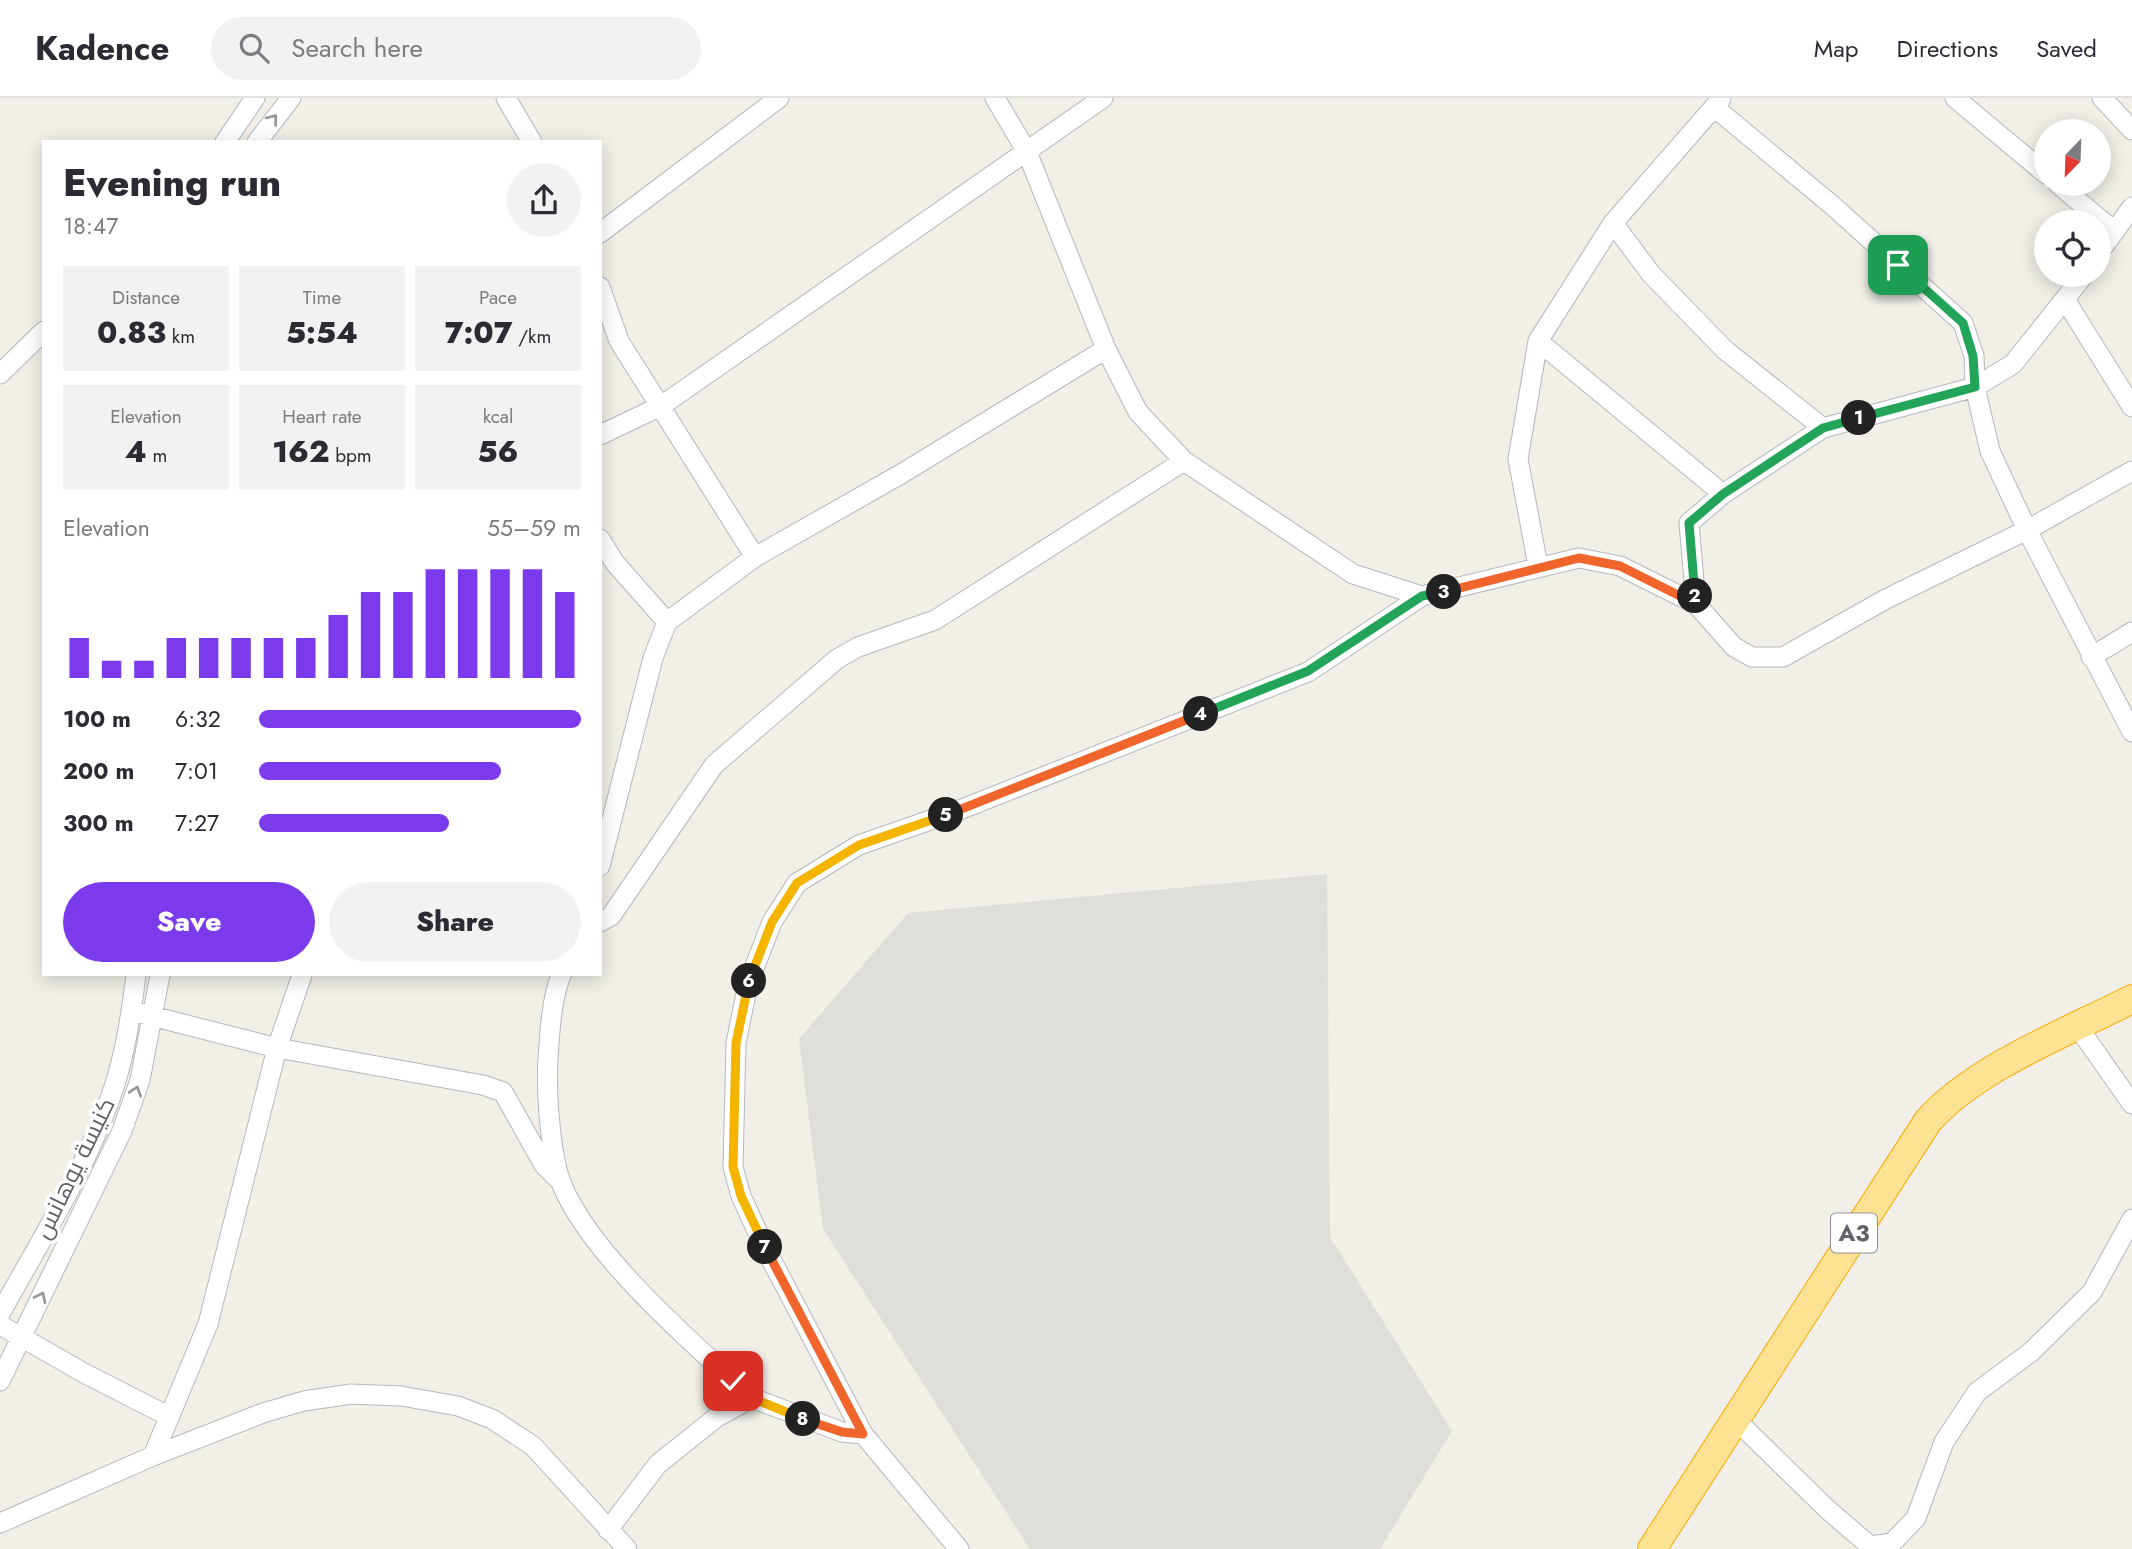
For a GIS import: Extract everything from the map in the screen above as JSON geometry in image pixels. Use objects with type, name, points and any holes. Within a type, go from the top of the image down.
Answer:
[{"type":"highway","name":"A3","points":[[1652,1549],[1928,1121],[1947,1100],[1973,1081],[2132,999]]},
{"type":"street","points":[[226,140],[255,98]]},
{"type":"street","points":[[259,140],[291,98]]},
{"type":"street","points":[[506,98],[531,140]]},
{"type":"street","points":[[602,231],[779,98]]},
{"type":"street","points":[[995,98],[1027,152],[1106,349],[1138,412],[1184,461],[1353,573],[1422,596]]},
{"type":"street","points":[[602,434],[660,406],[1103,98]]},
{"type":"street","points":[[1955,98],[2034,164]]},
{"type":"street","points":[[2102,98],[2132,130]]},
{"type":"street","points":[[1538,566],[1518,459],[1538,341],[1613,223],[1718,103],[1963,323],[1973,356],[1975,387],[1990,451],[2091,657],[2132,732]]},
{"type":"street","points":[[2073,196],[2115,231]]},
{"type":"street","points":[[2111,236],[2132,207]]},
{"type":"street","points":[[1613,223],[1651,274],[1725,350],[1823,428]]},
{"type":"street","points":[[1696,604],[1689,523],[1723,494],[1823,428],[1975,387],[2013,364],[2076,287]]},
{"type":"street","points":[[602,293],[619,341],[755,557]]},
{"type":"street","points":[[2066,301],[2132,407]]},
{"type":"street","points":[[0,374],[42,333]]},
{"type":"street","points":[[1538,341],[1723,494]]},
{"type":"street","points":[[602,858],[653,658],[667,622],[755,557],[901,474],[1106,349]]},
{"type":"street","points":[[602,921],[611,916],[714,765],[837,659],[858,647],[935,620],[1184,461]]},
{"type":"street","points":[[958,1549],[863,1434],[764,1244],[741,1196],[733,1167],[736,1043],[748,984],[772,922],[797,883],[859,845],[962,809],[1308,671],[1422,596],[1579,558],[1620,566],[1696,604],[1734,647],[1752,657],[1783,657],[1886,599],[2027,530],[2132,471]]},
{"type":"street","points":[[602,542],[615,563],[667,622]]},
{"type":"street","points":[[2091,657],[2132,632]]},
{"type":"street","name":"كنيسة يوهانس","points":[[0,1314],[101,1122],[118,1074],[132,1011],[136,976]]},
{"type":"street","points":[[0,1381],[122,1131],[140,1080],[155,1015],[160,976]]},
{"type":"street","points":[[153,1456],[208,1324],[277,1048],[302,976]]},
{"type":"street","points":[[561,976],[553,995],[546,1093],[561,1182],[573,1208],[622,1272],[752,1398],[842,1432],[863,1434]]},
{"type":"street","points":[[132,1011],[277,1048],[470,1085],[483,1085],[503,1092],[544,1165],[561,1182]]},
{"type":"street","points":[[2078,1027],[2132,1104]]},
{"type":"street","points":[[60,1204],[81,1215]]},
{"type":"street","points":[[1735,1419],[1827,1510],[1870,1546],[1892,1543],[1916,1518],[1944,1442],[1977,1392],[2031,1352],[2092,1292],[2132,1219]]},
{"type":"street","points":[[0,1325],[83,1373],[168,1416]]},
{"type":"street","points":[[0,1523],[153,1456],[304,1401],[351,1394],[401,1396],[458,1406],[492,1419],[533,1446],[627,1549]]},
{"type":"street","points":[[608,1531],[658,1464],[717,1417],[752,1398]]},
{"type":"shaded area","points":[[1327,874],[1330,1237],[1452,1431],[1380,1549],[1030,1549],[823,1229],[799,1039],[908,913]]},
{"type":"route","points":[[733,1381],[752,1398],[776,1409],[842,1432],[863,1434],[764,1244],[741,1196],[733,1167],[736,1043],[748,984],[772,922],[797,883],[859,845],[962,809],[1308,671],[1422,596],[1579,558],[1620,566],[1696,604],[1689,523],[1723,494],[1823,428],[1975,387],[1973,356],[1963,323],[1898,265]]}]
